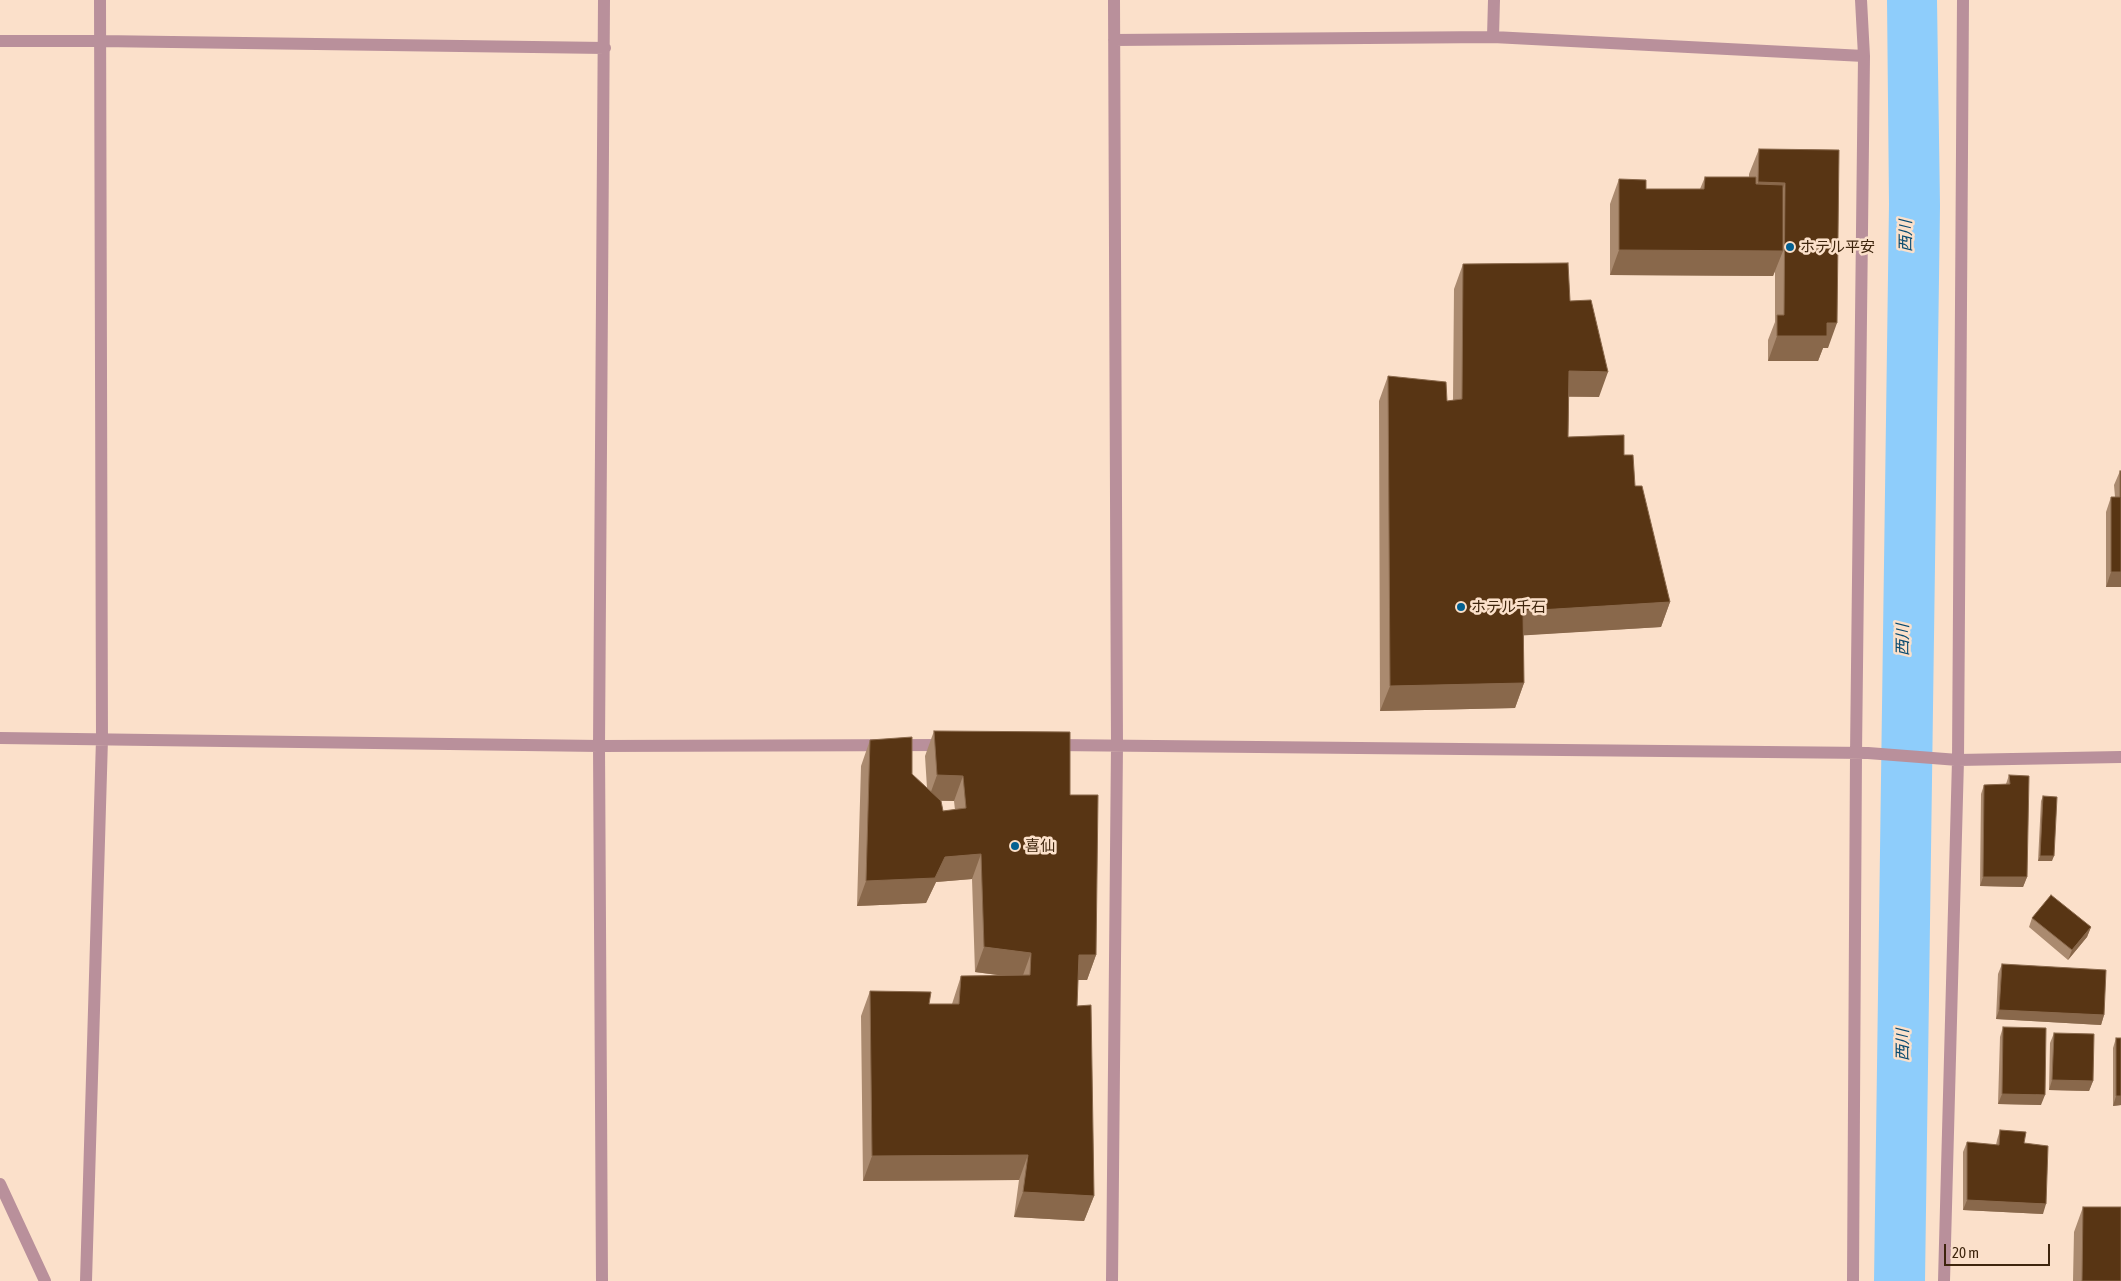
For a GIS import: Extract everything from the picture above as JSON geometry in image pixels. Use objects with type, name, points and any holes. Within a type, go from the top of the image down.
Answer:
[{"type":"street","points":[[86,1281],[102,739],[100,0]]},
{"type":"street","points":[[602,1281],[599,746],[604,0]]},
{"type":"street","points":[[1112,1281],[1117,745],[1114,0]]},
{"type":"street","points":[[1493,37],[1494,0]]},
{"type":"street","points":[[1853,1281],[1862,753],[1864,56],[1861,0]]},
{"type":"street","points":[[1944,1281],[1958,760],[1963,0]]},
{"type":"street","points":[[1114,40],[1493,37],[1864,56]]},
{"type":"street","points":[[0,41],[605,48]]},
{"type":"street","points":[[0,738],[599,746],[958,745]]},
{"type":"street","points":[[1037,745],[1862,753],[1937,760],[2121,757]]},
{"type":"street","points":[[0,1184],[45,1281]]},
{"type":"water","name":"西川","points":[[1887,0],[1937,0],[1940,206],[1925,1281],[1874,1281],[1889,204]]},
{"type":"building","points":[[1759,149],[1839,150],[1837,323],[1827,323],[1827,336],[1777,336],[1777,315],[1784,315],[1785,183],[1758,182]]},
{"type":"building","points":[[1705,177],[1756,177],[1756,184],[1783,185],[1783,251],[1619,250],[1619,179],[1646,180],[1646,189],[1704,189]]},
{"type":"building","points":[[1568,263],[1570,301],[1591,300],[1608,372],[1569,371],[1568,437],[1624,435],[1624,455],[1633,455],[1635,486],[1642,486],[1670,602],[1523,611],[1524,683],[1390,686],[1388,376],[1446,382],[1447,401],[1462,399],[1463,264]]},
{"type":"building","points":[[2120,471],[2121,572],[2111,572],[2111,497],[2120,497]]},
{"type":"building","points":[[934,731],[1070,732],[1070,795],[1098,795],[1096,955],[1079,955],[1077,1006],[1091,1005],[1094,1196],[1023,1192],[1028,1155],[872,1156],[870,991],[931,992],[929,1004],[959,1004],[961,976],[1030,975],[1031,953],[984,947],[981,854],[945,857],[935,878],[866,881],[870,740],[912,737],[912,774],[941,801],[943,811],[966,808],[963,776],[937,775]]},
{"type":"building","points":[[2009,775],[2029,776],[2027,877],[1983,877],[1984,785],[2010,784]]},
{"type":"building","points":[[2043,796],[2057,797],[2054,856],[2040,856]]},
{"type":"building","points":[[2051,895],[2091,927],[2072,950],[2032,918]]},
{"type":"building","points":[[2002,964],[2106,970],[2104,1015],[1999,1010]]},
{"type":"building","points":[[2003,1027],[2046,1028],[2045,1095],[2002,1094]]},
{"type":"building","points":[[2054,1033],[2094,1034],[2093,1081],[2052,1080]]},
{"type":"building","points":[[2116,1038],[2121,1038],[2121,1096],[2116,1096]]},
{"type":"building","points":[[2000,1130],[2026,1132],[2024,1143],[2048,1146],[2046,1204],[1967,1200],[1967,1142],[1999,1145]]},
{"type":"building","points":[[2083,1207],[2121,1207],[2121,1281],[2082,1281]]},
{"type":"place","name":"ホテル平安","points":[[1790,247]]},
{"type":"place","name":"ホテル千石","points":[[1461,607]]},
{"type":"place","name":"喜仙","points":[[1015,846]]}]
